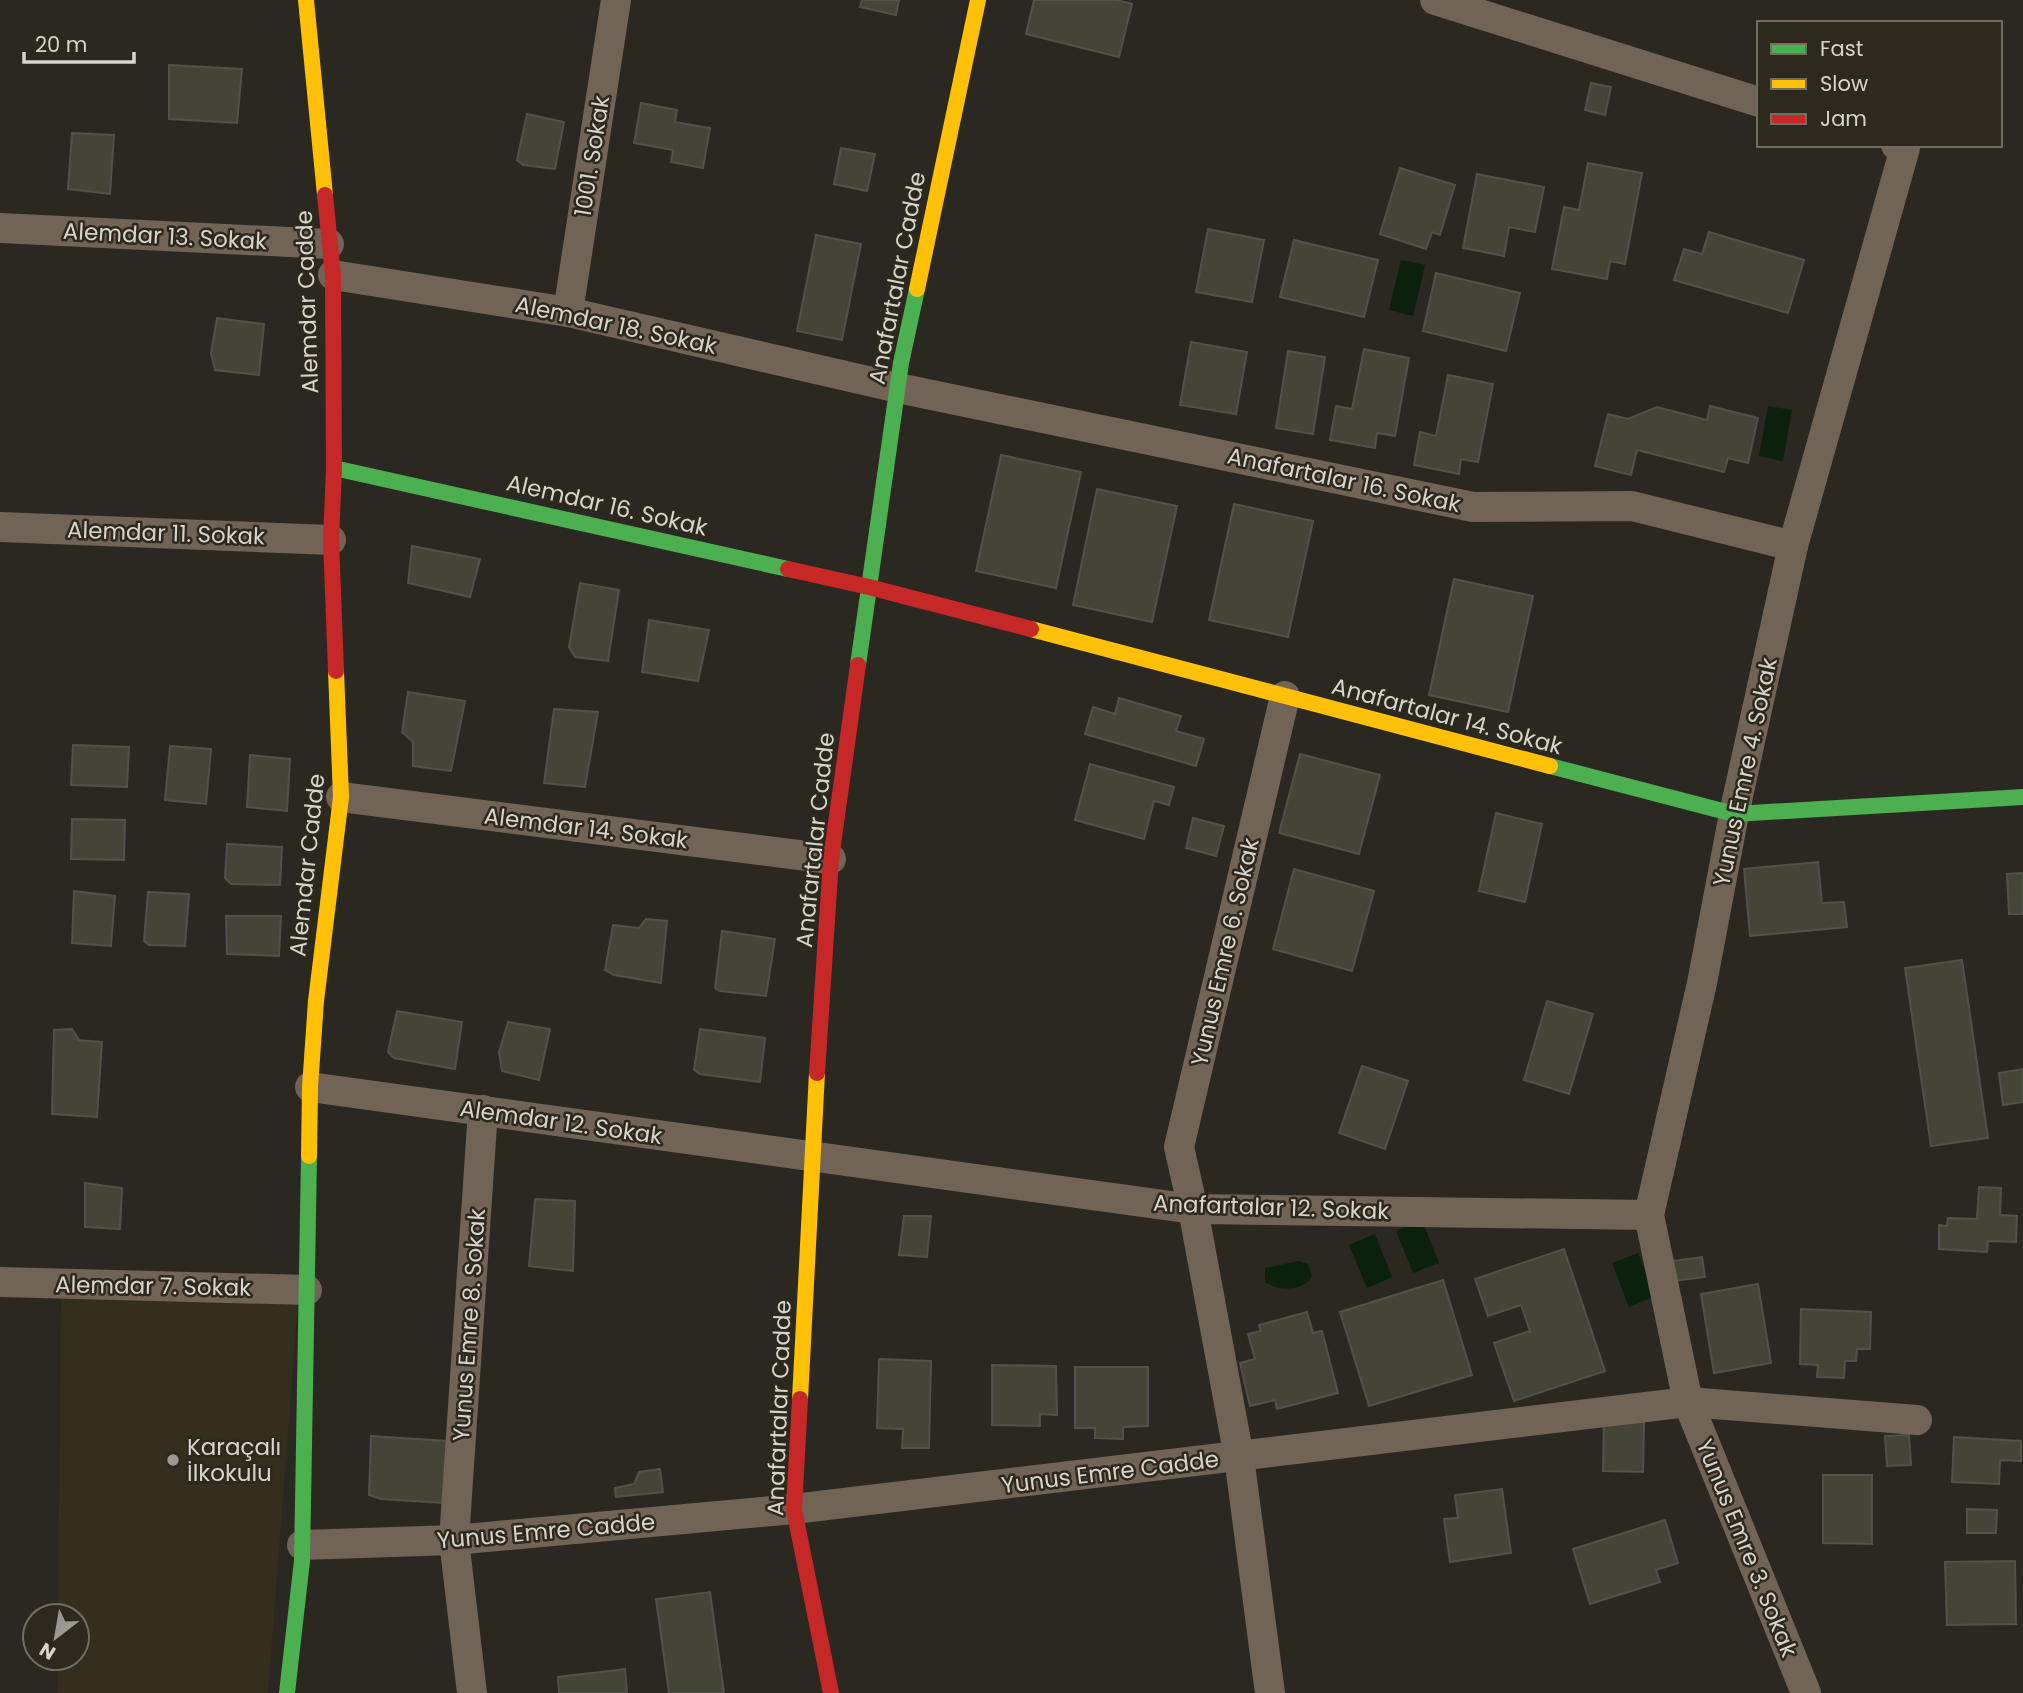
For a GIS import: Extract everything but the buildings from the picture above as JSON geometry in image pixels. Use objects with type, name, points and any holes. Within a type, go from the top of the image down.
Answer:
[{"type":"street","name":"Alemdar Cadde","points":[[287,1693],[302,1545],[310,1087],[316,1001],[341,797],[331,540],[334,468],[333,275],[306,0]]},
{"type":"street","name":"1001. Sokak","points":[[568,312],[615,0]]},
{"type":"street","name":"Anafartalar Cadde","points":[[831,1693],[794,1509],[831,859],[898,388],[978,0]]},
{"type":"street","points":[[1435,0],[1757,101]]},
{"type":"street","name":"Yunus Emre 4. Sokak","points":[[1688,1402],[1649,1215],[1702,983],[1734,814],[1793,547],[1901,147]]},
{"type":"street","name":"Alemdar 13. Sokak","points":[[0,228],[329,244]]},
{"type":"street","name":"Alemdar 18. Sokak","points":[[333,275],[568,312],[898,388]]},
{"type":"street","name":"Anafartalar 16. Sokak","points":[[898,388],[1473,506],[1633,506],[1793,547]]},
{"type":"street","name":"Alemdar 16. Sokak","points":[[334,468],[869,587]]},
{"type":"street","name":"Alemdar 11. Sokak","points":[[0,527],[331,540]]},
{"type":"street","name":"Anafartalar 14. Sokak","points":[[869,587],[1734,814],[2023,797]]},
{"type":"street","name":"Yunus Emre 6. Sokak","points":[[1270,1693],[1239,1457],[1179,1147],[1285,696]]},
{"type":"street","name":"Alemdar 14. Sokak","points":[[341,797],[831,859]]},
{"type":"street","name":"Alemdar 12. Sokak","points":[[310,1087],[812,1158]]},
{"type":"street","name":"Yunus Emre 8. Sokak","points":[[472,1693],[454,1540],[483,1110]]},
{"type":"street","name":"Anafartalar 12. Sokak","points":[[812,1158],[1193,1209],[1649,1215]]},
{"type":"street","name":"Alemdar 7. Sokak","points":[[0,1282],[307,1290]]},
{"type":"street","name":"Yunus Emre Cadde","points":[[302,1545],[454,1540],[794,1509],[1688,1402],[1917,1420]]},
{"type":"street","name":"Yunus Emre 3. Sokak","points":[[1688,1402],[1806,1693]]},
{"type":"shaded area","points":[[1401,260],[1425,265],[1413,316],[1389,310]]},
{"type":"shaded area","points":[[1768,406],[1792,410],[1783,461],[1759,456]]},
{"type":"shaded area","points":[[1422,1220],[1439,1263],[1413,1273],[1396,1231]]},
{"type":"shaded area","points":[[1375,1234],[1392,1277],[1367,1288],[1349,1245]]},
{"type":"shaded area","points":[[1638,1253],[1655,1296],[1629,1307],[1612,1263]]},
{"type":"shaded area","points":[[1299,1261],[1308,1264],[1312,1276],[1303,1285],[1283,1288],[1265,1282],[1265,1268]]},
{"type":"shaded area","name":"Karaçalı İlkokulu","points":[[61,1295],[298,1303],[268,1693],[54,1693],[58,1692],[58,1672],[91,1672],[91,1602],[58,1602]]},
{"type":"traffic: fast","points":[[858,665],[901,363],[917,289]]},
{"type":"traffic: fast","points":[[334,468],[788,569]]},
{"type":"traffic: fast","points":[[1550,766],[1734,814],[2023,797]]},
{"type":"traffic: fast","points":[[287,1693],[302,1561],[309,1156]]},
{"type":"traffic: slow","points":[[306,0],[325,195]]},
{"type":"traffic: slow","points":[[917,289],[978,0]]},
{"type":"traffic: slow","points":[[1031,629],[1550,766]]},
{"type":"traffic: slow","points":[[309,1156],[310,1087],[316,1001],[341,797],[336,671]]},
{"type":"traffic: slow","points":[[800,1399],[817,1073]]},
{"type":"traffic: jam","points":[[325,195],[333,275],[334,468],[331,540],[336,671]]},
{"type":"traffic: jam","points":[[788,569],[1031,629]]},
{"type":"traffic: jam","points":[[817,1073],[831,859],[858,665]]},
{"type":"traffic: jam","points":[[800,1399],[794,1509],[831,1693]]},
{"type":"place","name":"Karaçalı İlkokulu","points":[[173,1460]]}]
